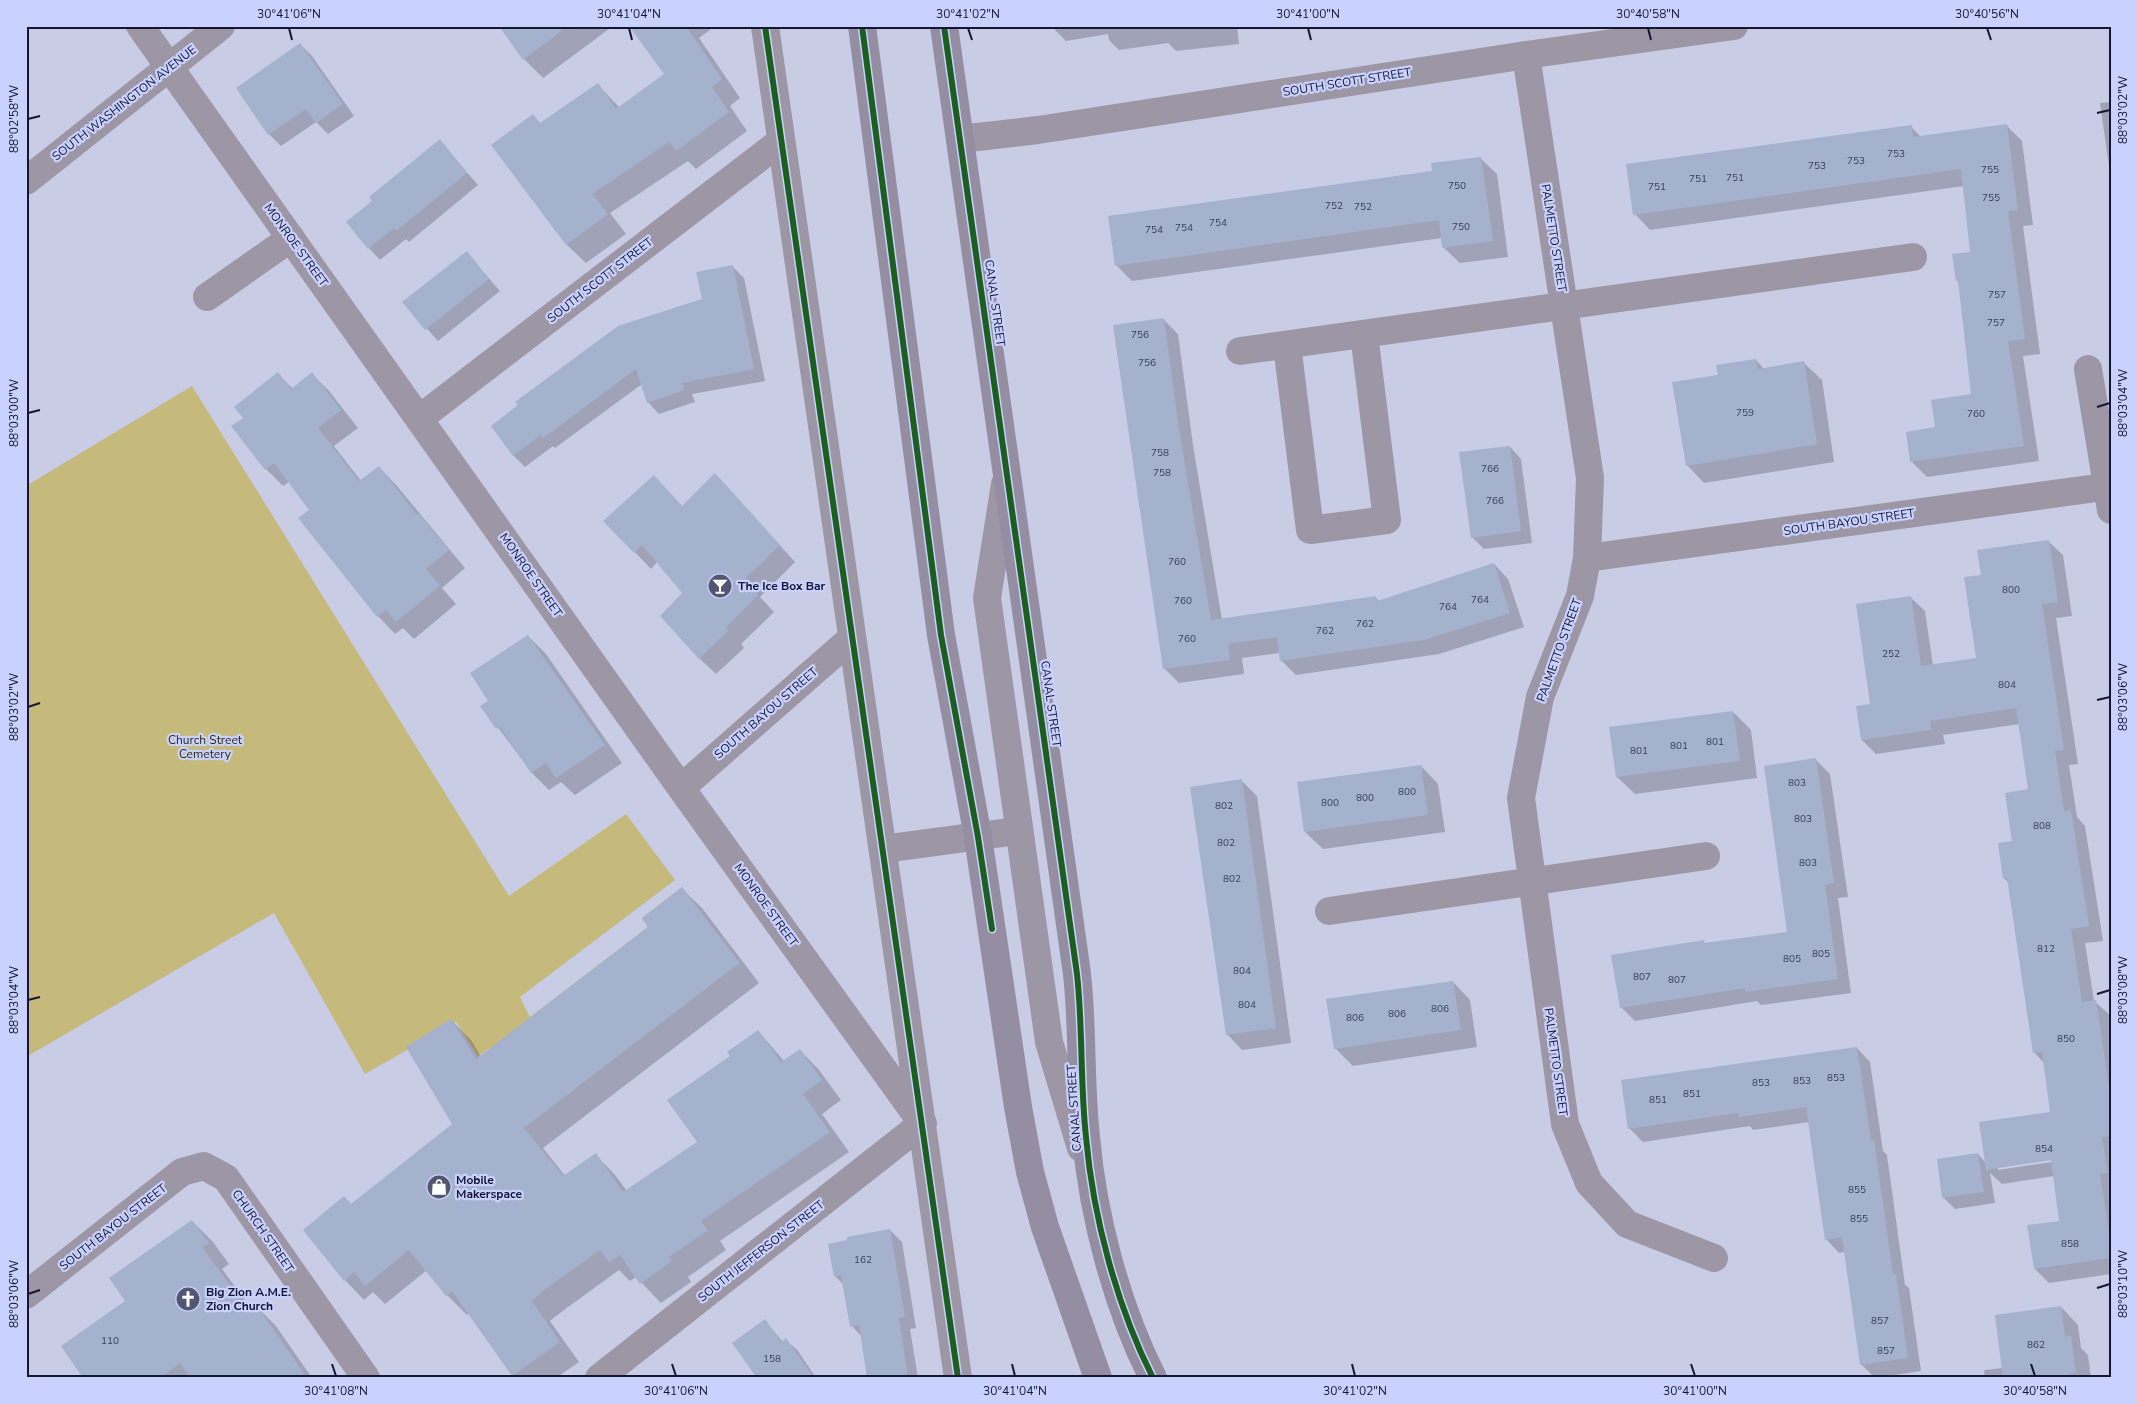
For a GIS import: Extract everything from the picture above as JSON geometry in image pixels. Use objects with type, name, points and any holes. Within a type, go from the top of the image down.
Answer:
[{"type":"main road","points":[[862,26],[941,635],[978,837],[1018,1107],[1030,1172],[1056,1262],[1098,1378]]},
{"type":"main road","name":"CANAL STREET","points":[[944,26],[1077,974],[1083,1104],[1092,1183],[1099,1218],[1122,1300],[1154,1378]]},
{"type":"street","name":"MONROE STREET","points":[[140,26],[681,788],[923,1124]]},
{"type":"street","name":"SOUTH WASHINGTON AVENUE","points":[[26,181],[222,26]]},
{"type":"street","points":[[765,26],[958,1378]]},
{"type":"street","name":"SOUTH SCOTT STREET","points":[[960,139],[1038,130],[1526,55],[1734,26]]},
{"type":"street","name":"PALMETTO STREET","points":[[1526,55],[1590,478],[1587,558],[1580,596],[1540,697],[1521,798],[1565,1124],[1589,1183],[1627,1224],[1714,1258]]},
{"type":"street","name":"SOUTH SCOTT STREET","points":[[420,418],[781,141]]},
{"type":"street","points":[[207,297],[291,238]]},
{"type":"street","points":[[1240,351],[1913,257]]},
{"type":"street","points":[[1287,345],[1310,530],[1387,520],[1364,334]]},
{"type":"street","points":[[2088,368],[2110,494]]},
{"type":"street","points":[[1007,470],[987,598],[1018,831],[1049,1042],[1092,1183]]},
{"type":"street","name":"SOUTH BAYOU STREET","points":[[1587,558],[2110,494]]},
{"type":"street","name":"SOUTH BAYOU STREET","points":[[681,788],[852,638]]},
{"type":"street","points":[[883,849],[1018,831]]},
{"type":"street","points":[[1329,911],[1706,856]]},
{"type":"street","name":"SOUTH JEFFERSON STREET","points":[[599,1378],[923,1124]]},
{"type":"street","name":"SOUTH BAYOU STREET","points":[[26,1295],[182,1172],[204,1166]]},
{"type":"street","name":"CHURCH STREET","points":[[204,1166],[226,1178],[366,1378]]},
{"type":"green space","name":"Church Street Cemetery","points":[[192,386],[509,896],[626,814],[675,880],[520,997],[530,1017],[648,927],[642,918],[682,887],[740,963],[558,1102],[536,1074],[519,1086],[490,1048],[478,1056],[456,1022],[365,1074],[274,913],[26,1057],[26,486]]},
{"type":"building","points":[[499,26],[568,26],[523,60]]},
{"type":"building","points":[[629,26],[686,26],[722,79],[712,87],[729,112],[676,151],[669,142],[592,194],[608,214],[566,245],[491,145],[533,114],[540,123],[598,83],[616,109],[664,74]]},
{"type":"building","points":[[300,43],[343,104],[316,123],[306,109],[268,135],[236,88]]},
{"type":"building","points":[[2007,124],[2018,210],[2008,211],[2025,339],[2008,341],[2024,446],[1910,462],[1906,432],[1935,427],[1931,400],[1971,394],[1958,281],[1956,281],[1952,254],[1970,252],[1961,169],[1633,215],[1626,164],[1912,125],[1913,137]]},
{"type":"building","points":[[440,139],[467,173],[396,231],[394,228],[368,249],[346,222],[372,201],[369,197]]},
{"type":"building","points":[[1481,157],[1493,241],[1442,248],[1439,220],[1115,266],[1108,216],[1432,171],[1431,163]]},
{"type":"building","points":[[467,251],[489,279],[425,330],[402,302]]},
{"type":"building","points":[[733,265],[754,369],[682,383],[684,390],[647,403],[636,369],[543,438],[541,435],[513,456],[491,426],[518,405],[515,402],[618,326],[702,299],[696,272]]},
{"type":"building","points":[[1164,318],[1179,429],[1211,620],[1376,596],[1377,601],[1494,563],[1510,613],[1424,640],[1280,661],[1277,637],[1228,644],[1230,660],[1163,669],[1113,325]]},
{"type":"building","points":[[1756,359],[1758,369],[1804,361],[1817,444],[1686,466],[1672,382],[1718,375],[1716,365]]},
{"type":"building","points":[[278,372],[291,389],[312,372],[341,410],[318,428],[359,481],[379,466],[417,515],[418,513],[449,550],[426,569],[440,586],[396,622],[386,610],[377,617],[298,518],[309,510],[274,463],[265,470],[231,426],[243,418],[234,407]]},
{"type":"building","points":[[1510,446],[1521,531],[1471,538],[1459,452]]},
{"type":"building","points":[[715,473],[780,545],[745,579],[758,595],[726,627],[728,631],[699,659],[660,616],[682,593],[642,545],[634,553],[603,521],[654,475],[682,506]]},
{"type":"building","points":[[2049,540],[2058,602],[2042,604],[2064,750],[2055,751],[2064,811],[2071,810],[2089,926],[2071,929],[2082,1002],[2096,1000],[2111,1100],[2111,1136],[2102,1137],[2108,1173],[2100,1174],[2111,1244],[2111,1258],[2034,1269],[2027,1225],[2059,1221],[2051,1160],[1986,1170],[1979,1122],[2050,1112],[2042,1052],[2033,1053],[2007,878],[2003,879],[1998,843],[2012,841],[2005,793],[2028,789],[2016,708],[1930,721],[1931,730],[1861,740],[1856,706],[1870,704],[1856,604],[1911,596],[1921,666],[1976,658],[1964,577],[1981,575],[1977,550]]},
{"type":"building","points":[[528,635],[605,745],[556,778],[546,763],[531,773],[500,727],[496,729],[480,706],[488,701],[470,673]]},
{"type":"building","points":[[1733,711],[1740,761],[1616,777],[1609,727]]},
{"type":"building","points":[[1816,758],[1834,883],[1825,885],[1838,979],[1745,992],[1745,988],[1620,1008],[1611,955],[1704,940],[1704,943],[1787,932],[1764,766]]},
{"type":"building","points":[[1421,765],[1428,815],[1304,832],[1297,782]]},
{"type":"building","points":[[1242,779],[1276,1028],[1226,1035],[1190,787]]},
{"type":"building","points":[[682,887],[740,963],[524,1128],[563,1176],[596,1153],[623,1192],[697,1142],[667,1100],[730,1056],[727,1052],[758,1030],[781,1062],[800,1049],[822,1080],[803,1094],[830,1132],[701,1221],[708,1230],[669,1257],[672,1261],[640,1284],[620,1255],[609,1262],[600,1250],[544,1290],[532,1301],[560,1342],[512,1376],[452,1291],[446,1296],[409,1250],[365,1286],[354,1272],[344,1281],[303,1230],[344,1196],[351,1204],[452,1124],[406,1047],[451,1019],[476,1059],[648,927],[642,918]]},
{"type":"building","points":[[1453,981],[1461,1030],[1334,1049],[1326,999]]},
{"type":"building","points":[[1857,1047],[1871,1141],[1874,1140],[1893,1274],[1896,1274],[1908,1358],[1860,1365],[1842,1237],[1825,1240],[1806,1107],[1739,1117],[1738,1113],[1628,1129],[1621,1080]]},
{"type":"building","points":[[1978,1153],[1984,1192],[1942,1198],[1937,1159]]},
{"type":"building","name":"Big Zion A.M.E. Zion Church","points":[[192,1220],[209,1243],[202,1247],[248,1309],[255,1303],[307,1378],[191,1378],[180,1363],[160,1378],[83,1378],[61,1346],[125,1301],[109,1278]]},
{"type":"building","points":[[890,1229],[905,1317],[899,1318],[908,1378],[867,1378],[859,1325],[850,1327],[841,1275],[834,1277],[828,1244],[847,1240],[847,1237]]},
{"type":"building","points":[[2061,1306],[2065,1337],[2071,1336],[2076,1373],[2070,1373],[2071,1378],[2003,1378],[1995,1315]]},
{"type":"building","points":[[765,1319],[781,1342],[786,1338],[814,1378],[757,1378],[732,1343]]},
{"type":"cycle path","points":[[765,26],[958,1378]]},
{"type":"cycle path","points":[[862,26],[941,635],[978,837],[992,929]]},
{"type":"cycle path","points":[[944,26],[1077,974],[1084,1117],[1089,1167],[1101,1230],[1118,1292],[1128,1322],[1153,1378]]},
{"type":"place","name":"The Ice Box Bar","points":[[720,586]]},
{"type":"place","name":"Mobile Makerspace","points":[[439,1187]]},
{"type":"place","name":"Big Zion A.M.E. Zion Church","points":[[188,1299]]}]
